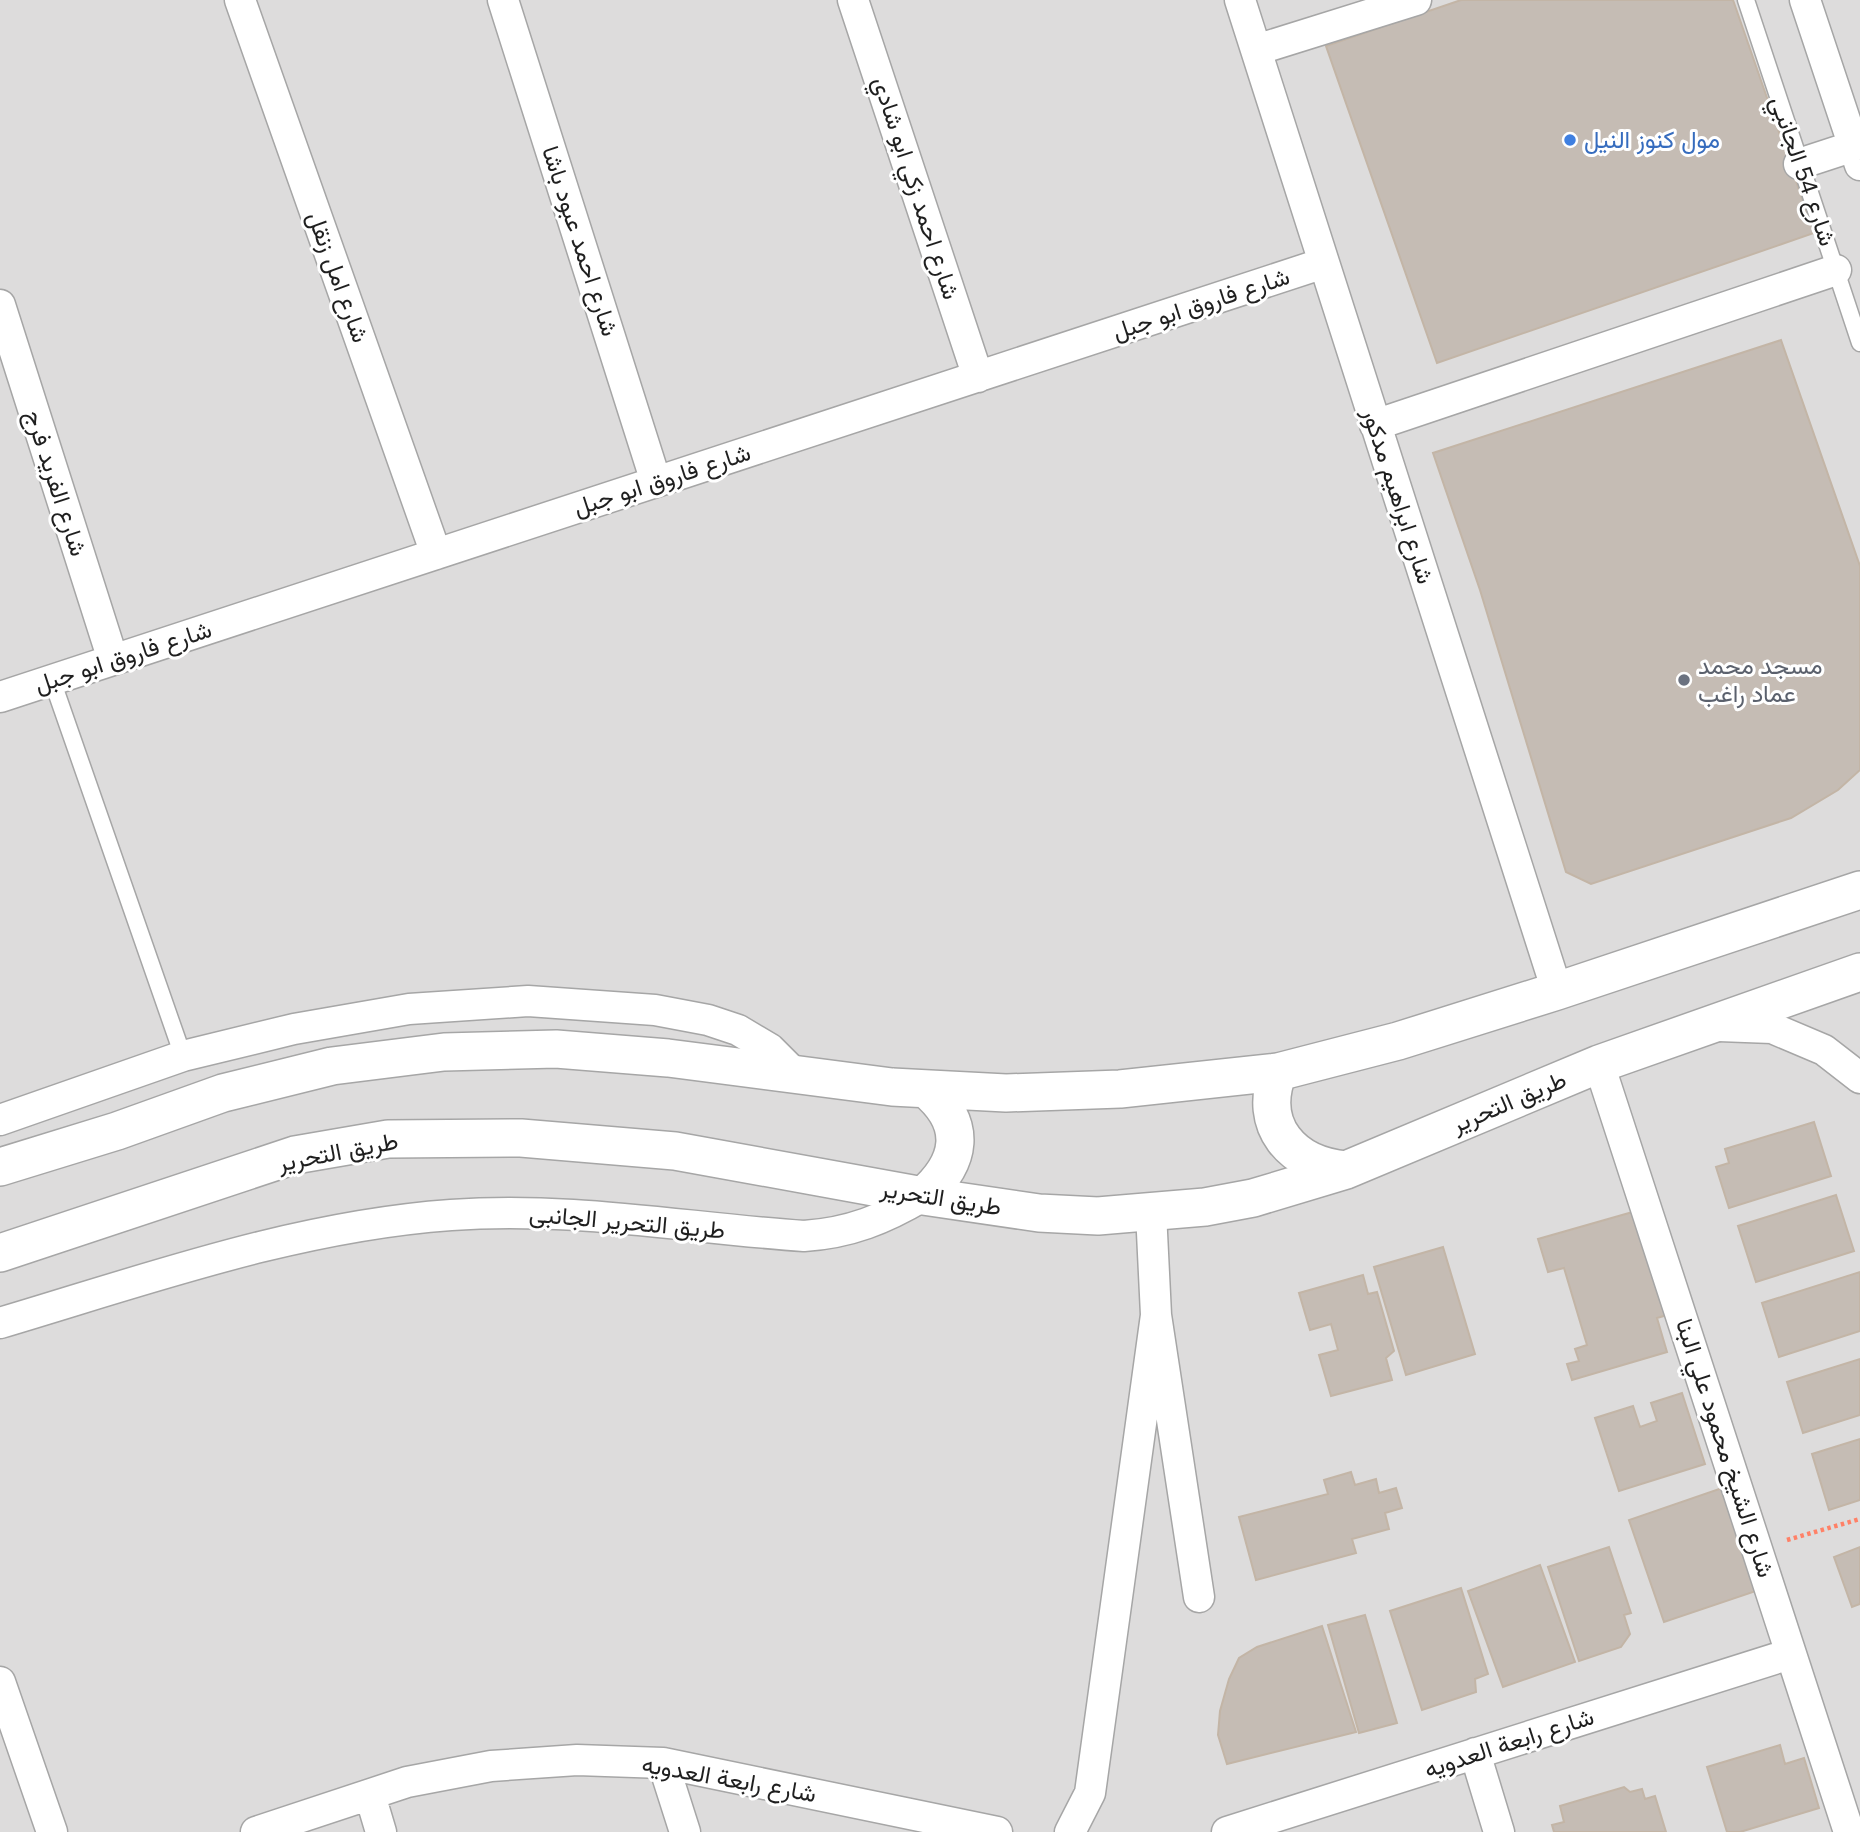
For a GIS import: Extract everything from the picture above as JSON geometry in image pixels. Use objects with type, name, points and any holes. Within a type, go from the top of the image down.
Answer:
[{"type":"street","name":"شارع امل زنقل","points":[[240,0],[436,554]]},
{"type":"street","name":"شارع احمد عبود باشا","points":[[503,0],[656,482]]},
{"type":"street","name":"شارع احمد زكي ابو شادي","points":[[853,0],[978,377]]},
{"type":"street","name":"شارع ابراهيم مدكور","points":[[1240,0],[1557,991]]},
{"type":"street","points":[[1256,50],[1416,0]]},
{"type":"street","points":[[1799,164],[1857,155],[1805,0]]},
{"type":"street","name":"شارع فاروق ابو جبل","points":[[0,697],[1324,264]]},
{"type":"street","points":[[1375,425],[1836,270]]},
{"type":"street","name":"شارع الفريد فرج","points":[[0,305],[113,660]]},
{"type":"street","points":[[0,1167],[117,1131],[223,1093],[332,1066],[444,1052],[556,1049],[668,1058],[926,1089],[1006,1093],[1120,1089],[1278,1072],[1398,1041],[1860,890]]},
{"type":"street","name":"طريق التحرير","points":[[0,1253],[295,1155],[388,1139],[521,1138],[675,1151],[923,1196],[1039,1213],[1098,1216],[1152,1212],[1253,1198],[1346,1170],[1599,1064],[1860,972]]},
{"type":"street","points":[[0,1120],[183,1056],[293,1029],[410,1009],[528,1001],[656,1010],[708,1020],[738,1030],[770,1049],[796,1075]]},
{"type":"street","points":[[1712,1026],[1772,1028],[1824,1050],[1860,1078]]},
{"type":"street","name":"شارع الشيخ محمود علي البنا","points":[[1599,1064],[1849,1832]]},
{"type":"street","points":[[1278,1072],[1270,1091],[1278,1131],[1290,1148],[1307,1160],[1326,1168],[1346,1170]]},
{"type":"street","points":[[923,1196],[947,1172],[956,1141],[947,1110],[926,1089]]},
{"type":"street","name":"طريق التحرير الجانبى","points":[[0,1323],[267,1245],[390,1221],[453,1215],[578,1213],[804,1237],[863,1227],[923,1196]]},
{"type":"street","points":[[1152,1212],[1156,1315],[1199,1597]]},
{"type":"street","points":[[1070,1832],[1090,1793],[1156,1315]]},
{"type":"street","name":"شارع رابعة العدويه","points":[[1227,1832],[1790,1654]]},
{"type":"street","points":[[0,1682],[52,1832]]},
{"type":"street","points":[[1475,1753],[1499,1832]]},
{"type":"street","name":"شارع رابعة العدويه","points":[[256,1832],[407,1782],[491,1766],[577,1760],[663,1763],[997,1832]]},
{"type":"street","points":[[663,1763],[685,1832]]},
{"type":"street","points":[[370,1795],[381,1832]]},
{"type":"lane","name":"شارع 54 الجانبي","points":[[1746,0],[1860,343]]},
{"type":"lane","points":[[52,680],[183,1056]]},
{"type":"path","points":[[1758,1549],[1860,1520]]},
{"type":"shaded area","points":[[0,0],[1860,0],[1860,1832],[0,1832]]},
{"type":"building","name":"مول كنوز النيل","points":[[1461,0],[1733,0],[1814,233],[1437,363],[1326,46]]},
{"type":"building","name":"مسجد محمد عماد راغب","points":[[1781,340],[1860,566],[1860,770],[1838,790],[1791,818],[1591,884],[1566,872],[1480,590],[1433,453]]},
{"type":"building","points":[[1814,1122],[1831,1176],[1729,1208],[1716,1167],[1729,1163],[1725,1149]]},
{"type":"building","points":[[1836,1195],[1854,1251],[1756,1282],[1738,1226]]},
{"type":"building","points":[[1643,1209],[1674,1313],[1657,1318],[1667,1352],[1572,1380],[1567,1364],[1579,1361],[1575,1349],[1587,1345],[1564,1268],[1548,1272],[1538,1239]]},
{"type":"building","points":[[1443,1247],[1475,1354],[1406,1375],[1374,1267]]},
{"type":"building","points":[[1860,1272],[1860,1331],[1779,1357],[1762,1303]]},
{"type":"building","points":[[1363,1275],[1368,1294],[1377,1292],[1394,1351],[1386,1358],[1392,1380],[1331,1396],[1319,1355],[1338,1350],[1331,1324],[1310,1330],[1299,1293]]},
{"type":"building","points":[[1860,1359],[1860,1415],[1803,1433],[1787,1382]]},
{"type":"building","points":[[1682,1393],[1705,1464],[1619,1491],[1595,1418],[1633,1406],[1640,1427],[1657,1421],[1651,1403]]},
{"type":"building","points":[[1860,1439],[1860,1500],[1829,1510],[1812,1454]]},
{"type":"building","points":[[1351,1472],[1355,1485],[1376,1479],[1379,1493],[1396,1488],[1402,1508],[1385,1513],[1389,1529],[1352,1539],[1356,1553],[1256,1580],[1239,1517],[1328,1494],[1324,1480]]},
{"type":"building","points":[[1725,1487],[1762,1589],[1664,1622],[1629,1520]]},
{"type":"building","points":[[1609,1547],[1631,1613],[1624,1615],[1630,1634],[1621,1647],[1579,1661],[1548,1567]]},
{"type":"building","points":[[1860,1547],[1860,1604],[1852,1607],[1834,1557]]},
{"type":"building","points":[[1540,1565],[1575,1662],[1503,1687],[1468,1591]]},
{"type":"building","points":[[1461,1588],[1488,1674],[1475,1679],[1476,1692],[1422,1710],[1390,1611]]},
{"type":"building","points":[[1365,1615],[1397,1723],[1359,1733],[1328,1625]]},
{"type":"building","points":[[1322,1626],[1356,1732],[1227,1764],[1218,1735],[1220,1711],[1229,1679],[1239,1658],[1257,1647]]},
{"type":"building","points":[[1780,1745],[1785,1764],[1804,1758],[1819,1808],[1740,1832],[1727,1832],[1707,1767]]},
{"type":"building","points":[[1624,1787],[1630,1792],[1642,1789],[1645,1799],[1655,1796],[1666,1832],[1554,1832],[1552,1825],[1564,1822],[1560,1806]]},
{"type":"place","name":"مول كنوز النيل","points":[[1570,140]]},
{"type":"place","name":"مسجد محمد عماد راغب","points":[[1684,680]]}]
